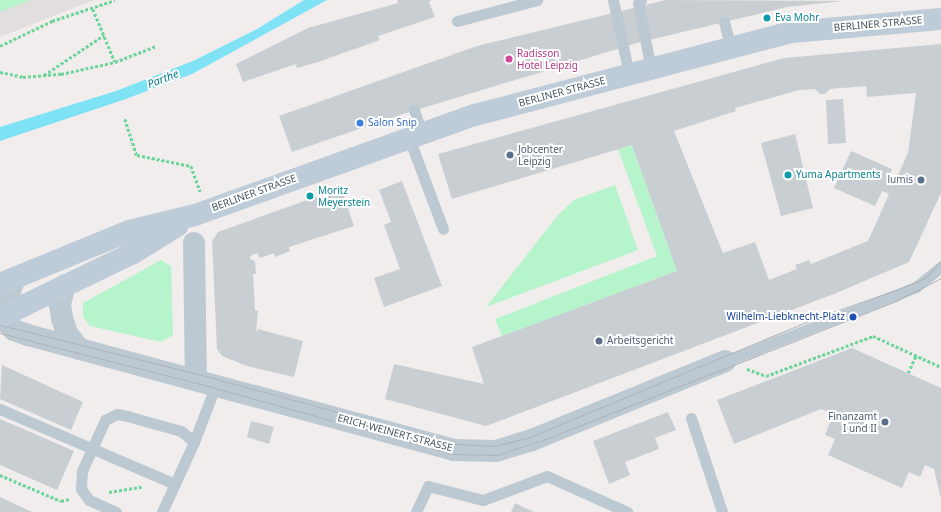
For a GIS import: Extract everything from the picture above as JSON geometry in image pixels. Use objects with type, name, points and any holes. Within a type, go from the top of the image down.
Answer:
[{"type":"main road","name":"BERLINER STRASSE","points":[[8,281],[129,231],[201,212],[474,115],[792,32],[941,19]]},
{"type":"main road","name":"BERLINER STRASSE","points":[[0,316],[133,253],[201,212]]},
{"type":"street","points":[[194,243],[206,382]]},
{"type":"street","points":[[0,316],[8,281]]},
{"type":"street","points":[[65,285],[60,304],[62,318],[67,333],[79,349]]},
{"type":"street","name":"ERICH-WEINERT-STRASSE","points":[[0,316],[14,330],[453,450],[496,450],[538,438],[726,361]]},
{"type":"lane","points":[[457,21],[537,0]]},
{"type":"lane","points":[[613,0],[630,74]]},
{"type":"lane","points":[[641,0],[638,3],[651,69]]},
{"type":"lane","points":[[724,22],[731,48]]},
{"type":"lane","points":[[414,110],[416,136],[443,229]]},
{"type":"lane","points":[[726,361],[916,287],[941,267]]},
{"type":"lane","points":[[162,512],[194,442],[206,382]]},
{"type":"lane","points":[[0,408],[175,484]]},
{"type":"lane","points":[[116,512],[89,500],[81,489],[82,471],[91,448],[105,420],[117,414],[181,431],[194,442]]},
{"type":"lane","points":[[690,418],[722,512]]},
{"type":"lane","points":[[416,512],[428,486],[483,500],[547,476],[627,512]]},
{"type":"path","points":[[0,46],[52,21],[93,9],[116,0]]},
{"type":"path","points":[[93,9],[115,62]]},
{"type":"path","points":[[44,75],[104,35]]},
{"type":"path","points":[[0,72],[23,77],[61,74],[115,62],[156,46]]},
{"type":"path","points":[[125,119],[138,155],[191,166],[201,212]]},
{"type":"path","points":[[726,361],[766,376],[873,336],[941,366]]},
{"type":"path","points":[[908,373],[916,355]]},
{"type":"shaded area","points":[[0,0],[94,0],[0,37]]},
{"type":"green space","points":[[0,0],[31,0],[0,12]]},
{"type":"green space","points":[[632,145],[677,271],[502,336],[495,319],[657,256],[618,149]]},
{"type":"green space","points":[[615,185],[638,250],[486,307],[558,215],[574,200]]},
{"type":"green space","points":[[161,260],[171,266],[173,335],[161,342],[90,326],[83,317],[83,303]]},
{"type":"water","name":"Parthe","points":[[304,0],[327,0],[192,74],[123,100],[0,141],[0,127],[116,91],[193,61],[257,29]]},
{"type":"building","points":[[397,0],[432,0],[429,2],[435,17],[378,36],[380,40],[318,62],[297,68],[296,64],[243,82],[236,64],[308,28],[398,3]]},
{"type":"building","points":[[666,0],[844,1],[787,7],[637,43],[403,114],[292,152],[279,116],[477,46]]},
{"type":"building","points":[[941,44],[941,193],[909,262],[834,294],[486,426],[385,399],[394,364],[484,384],[472,347],[677,271],[632,145],[452,199],[438,154],[784,58]],"holes":[[[866,86],[867,97],[916,93],[908,153],[893,186],[886,183],[892,169],[851,151],[834,188],[875,206],[882,191],[889,194],[868,241],[811,264],[809,260],[795,265],[797,269],[769,280],[755,242],[723,253],[674,131],[736,111],[735,108],[799,90],[815,89],[820,94],[825,94],[830,89]]]},
{"type":"building","points":[[843,99],[846,143],[828,144],[826,100]]},
{"type":"building","name":"Yuma Apartments","points":[[795,134],[813,208],[781,216],[761,143]]},
{"type":"building","points":[[402,181],[442,286],[384,307],[374,278],[400,269],[384,225],[391,222],[379,190]]},
{"type":"building","points":[[341,188],[354,226],[289,247],[290,251],[275,257],[274,253],[260,258],[257,253],[250,256],[250,259],[255,261],[256,274],[253,274],[255,310],[258,311],[256,332],[258,329],[303,341],[294,377],[247,366],[222,356],[217,349],[212,241],[218,232]]},
{"type":"building","name":"Finanzamt I und II","points":[[852,348],[941,388],[941,499],[934,469],[925,465],[920,477],[909,472],[902,488],[828,455],[835,439],[825,435],[833,414],[821,409],[734,444],[717,400]]},
{"type":"building","points":[[2,365],[83,402],[71,430],[0,399]]},
{"type":"building","points":[[668,412],[676,430],[655,438],[659,449],[625,462],[630,475],[609,484],[593,441]]},
{"type":"building","points":[[0,419],[74,451],[57,490],[0,465]]},
{"type":"building","points":[[251,421],[274,427],[269,444],[247,437]]},
{"type":"building","points":[[0,497],[32,512],[0,512]]},
{"type":"building","points":[[515,503],[534,512],[511,512]]},
{"type":"tram line","points":[[0,325],[202,375],[455,444],[495,446],[530,437],[816,318],[904,287],[925,278],[941,261]]},
{"type":"tram line","points":[[0,333],[215,388],[453,454],[496,455],[543,440],[898,300],[941,278]]},
{"type":"place","name":"Eva Mohr","points":[[767,18]]},
{"type":"place","name":"Radisson Hotel Leipzig","points":[[509,59]]},
{"type":"place","name":"Salon Snip","points":[[360,123]]},
{"type":"place","name":"Jobcenter Leipzig","points":[[510,155]]},
{"type":"place","name":"Yuma Apartments","points":[[788,175]]},
{"type":"place","name":"lumis","points":[[921,180]]},
{"type":"place","name":"Moritz Meyerstein","points":[[310,196]]},
{"type":"place","name":"Wilhelm-Liebknecht-Platz","points":[[853,317]]},
{"type":"place","name":"Arbeitsgericht","points":[[599,341]]},
{"type":"place","name":"Finanzamt I und II","points":[[885,422]]}]
